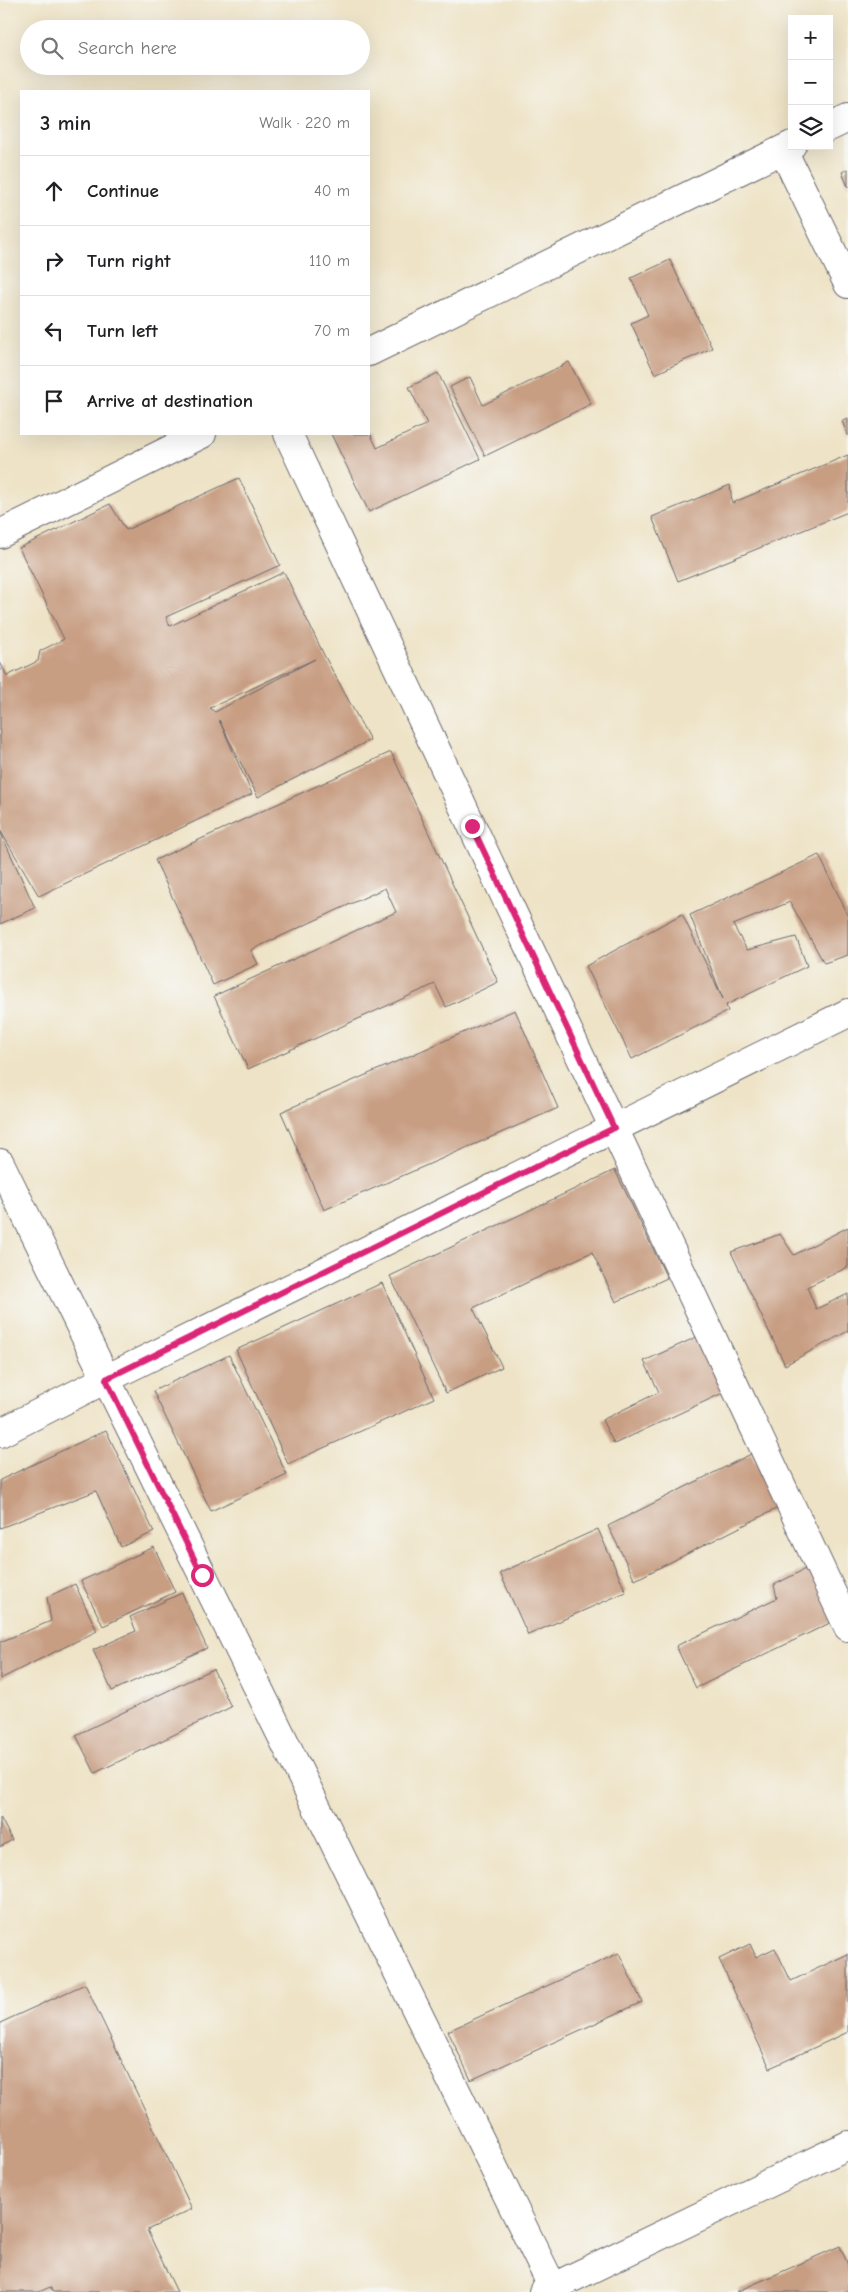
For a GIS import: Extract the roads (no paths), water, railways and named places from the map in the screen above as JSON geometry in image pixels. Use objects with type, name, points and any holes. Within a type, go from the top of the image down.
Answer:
[{"type":"street","points":[[833,125],[848,118]]},
{"type":"street","points":[[370,352],[787,147],[848,284]]},
{"type":"street","points":[[0,534],[200,435]]},
{"type":"street","points":[[288,435],[848,1627]]},
{"type":"street","points":[[0,1433],[848,1013]]},
{"type":"street","points":[[0,1163],[550,2290],[848,2145]]}]
